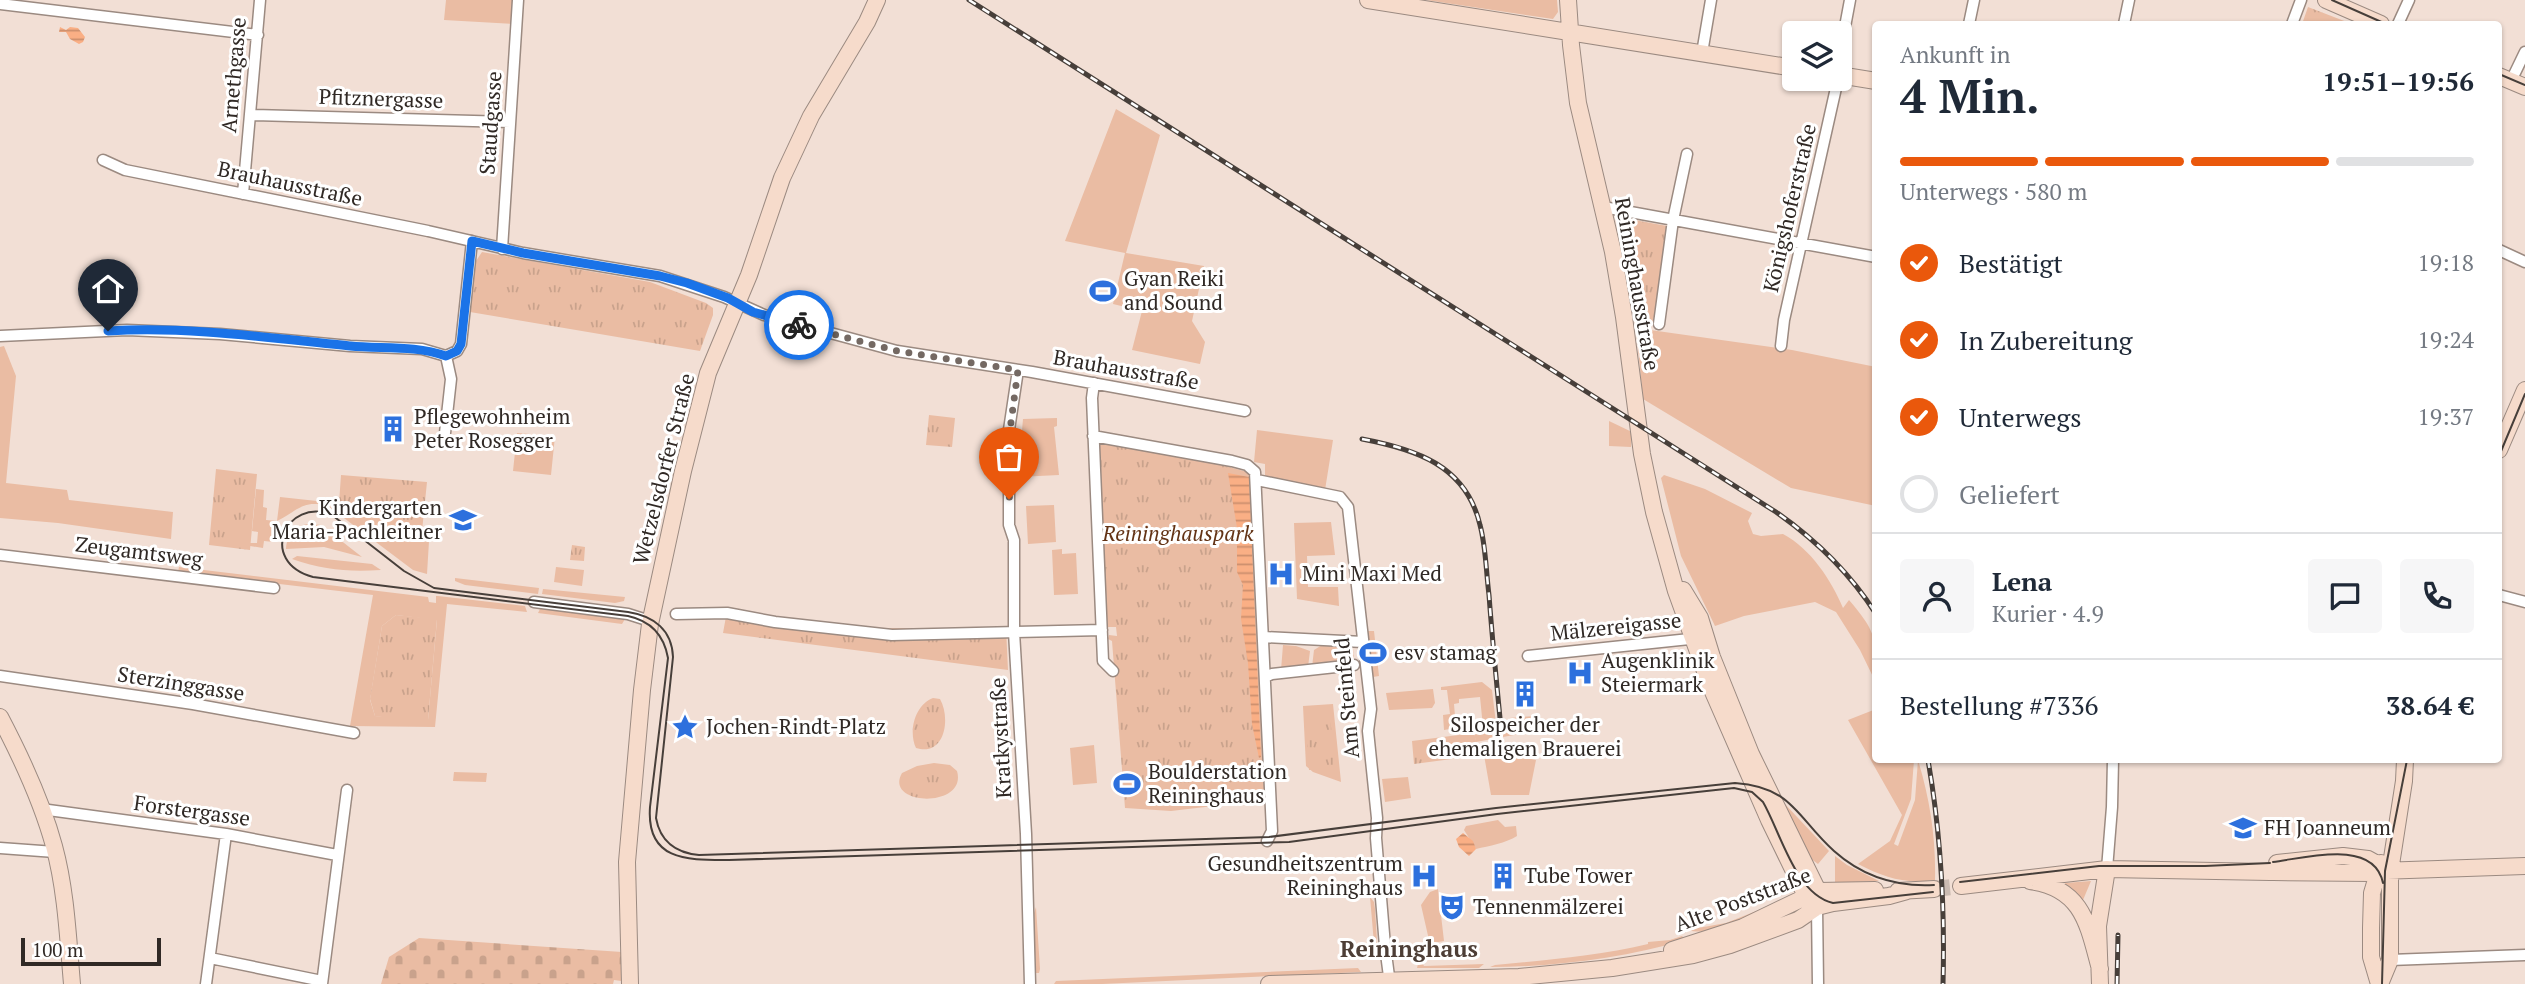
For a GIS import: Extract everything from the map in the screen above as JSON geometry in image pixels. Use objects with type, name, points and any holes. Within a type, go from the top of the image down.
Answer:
[{"type":"main road","name":"Wetzelsdorfer Straße","points":[[630,984],[627,862],[636,746],[650,621],[683,471],[708,373],[738,303],[787,168],[811,116],[867,22],[877,0]]},
{"type":"main road","points":[[1368,0],[1782,66]]},
{"type":"main road","name":"Reininghausstraße","points":[[1568,0],[1578,103],[1603,207],[1624,317],[1646,476],[1672,575],[1700,638],[1710,685],[1814,898]]},
{"type":"main road","points":[[2326,0],[2374,21]]},
{"type":"main road","points":[[1852,78],[1872,81]]},
{"type":"main road","points":[[2502,443],[2525,390]]},
{"type":"main road","points":[[2,726],[41,809],[55,852],[66,912],[72,984]]},
{"type":"main road","points":[[2380,984],[2371,957],[2372,893],[2384,870],[2404,781],[2404,765]]},
{"type":"main road","points":[[1961,886],[2107,869],[2241,871],[2272,868],[2367,874],[2384,870],[2525,866]]},
{"type":"main road","points":[[2100,977],[2098,926],[2107,869]]},
{"type":"main road","points":[[2380,984],[2390,960],[2384,870]]},
{"type":"main road","points":[[2014,879],[2055,887],[2072,899],[2089,923],[2100,977]]},
{"type":"main road","name":"Alte Poststraße","points":[[1269,984],[1519,976],[1597,967],[1620,957],[1686,947],[1814,898],[1869,889],[1934,889]]},
{"type":"street","name":"Arnethgasse","points":[[243,194],[260,0]]},
{"type":"street","name":"Staudgasse","points":[[502,249],[518,0]]},
{"type":"street","points":[[1702,53],[1710,0]]},
{"type":"street","points":[[1846,21],[1850,0]]},
{"type":"street","points":[[1970,21],[1974,0]]},
{"type":"street","points":[[2125,21],[2129,0]]},
{"type":"street","points":[[2293,21],[2301,0]]},
{"type":"street","points":[[2399,21],[2409,0]]},
{"type":"street","points":[[0,4],[258,35]]},
{"type":"street","points":[[2512,82],[2525,52]]},
{"type":"street","name":"Königshoferstraße","points":[[1782,346],[1784,320],[1836,91]]},
{"type":"street","name":"Pfitznergasse","points":[[251,115],[510,122]]},
{"type":"street","points":[[1659,324],[1673,220],[1687,154]]},
{"type":"street","name":"Brauhausstraße","points":[[103,160],[125,170],[502,249],[660,276],[687,283],[764,315],[897,351],[1245,411]]},
{"type":"street","points":[[1603,207],[1872,256]]},
{"type":"street","points":[[0,336],[127,330],[220,334],[350,346],[422,349],[446,356],[457,351],[461,344],[472,241]]},
{"type":"street","points":[[2502,251],[2525,262]]},
{"type":"street","points":[[445,433],[451,379],[446,356]]},
{"type":"street","name":"Kratkystraße","points":[[1018,370],[1010,430],[1015,447],[1015,469],[1009,492],[1009,525],[1014,550],[1014,632],[1026,834],[1030,984]]},
{"type":"street","points":[[1094,383],[1093,436],[1103,661],[1113,671]]},
{"type":"street","points":[[1093,436],[1242,464],[1253,469],[1257,480],[1258,556],[1272,831],[1267,841]]},
{"type":"street","name":"Am Steinfeld","points":[[1257,480],[1329,494],[1346,502],[1350,517],[1371,709],[1368,731],[1389,982]]},
{"type":"street","name":"Zeugamtsweg","points":[[0,555],[274,588]]},
{"type":"street","points":[[2502,597],[2525,602]]},
{"type":"street","points":[[534,602],[628,614],[650,621]]},
{"type":"street","points":[[676,614],[727,613],[775,622],[892,635],[1102,630]]},
{"type":"street","points":[[1264,637],[1363,642]]},
{"type":"street","name":"Mälzereigasse","points":[[1528,656],[1700,638]]},
{"type":"street","name":"Am Steinfeld","points":[[1265,677],[1354,665]]},
{"type":"street","name":"Sterzinggasse","points":[[0,676],[193,704],[354,733]]},
{"type":"street","points":[[2107,869],[2113,763]]},
{"type":"street","points":[[210,958],[322,982],[347,790]]},
{"type":"street","name":"Forstergasse","points":[[41,809],[226,834],[337,855]]},
{"type":"street","points":[[206,984],[226,834]]},
{"type":"street","points":[[0,848],[55,852]]},
{"type":"street","points":[[1814,898],[1818,984]]},
{"type":"street","points":[[2390,960],[2525,955]]},
{"type":"green space","points":[[446,0],[516,0],[514,24],[444,20]]},
{"type":"green space","points":[[1426,0],[1557,0],[1558,12],[1553,19]]},
{"type":"green space","points":[[2308,7],[2344,21],[2303,21]]},
{"type":"green space","points":[[1116,109],[1160,135],[1126,253],[1204,266],[1192,321],[1205,342],[1200,364],[1132,350],[1142,311],[1113,304],[1125,253],[1065,241]]},
{"type":"green space","points":[[1618,217],[1667,226],[1653,323],[1636,322]]},
{"type":"green space","points":[[482,252],[650,282],[706,303],[713,308],[713,315],[700,351],[464,311],[474,264]]},
{"type":"green space","points":[[1636,328],[1792,350],[1872,366],[1872,505],[1791,488],[1643,399]]},
{"type":"green space","points":[[4,346],[16,376],[6,483],[67,490],[69,500],[173,512],[171,539],[58,523],[0,518],[0,347]]},
{"type":"green space","points":[[929,415],[955,418],[952,447],[926,445]]},
{"type":"green space","points":[[1057,418],[1057,426],[1054,427],[1059,475],[1018,477],[1023,419]]},
{"type":"green space","points":[[1609,421],[1632,432],[1631,447],[1609,446]]},
{"type":"green space","points":[[1257,430],[1333,440],[1325,490],[1265,479],[1265,464],[1254,462]]},
{"type":"green space","points":[[517,433],[555,436],[551,475],[513,471]]},
{"type":"green space","name":"Reininghauspark","points":[[1097,442],[1218,464],[1251,473],[1265,800],[1171,811],[1125,808],[1112,641],[1108,639],[1109,635],[1117,636],[1116,627],[1106,627]]},
{"type":"green space","points":[[216,469],[257,474],[250,550],[209,545]]},
{"type":"green space","points":[[341,475],[427,482],[421,541],[370,536],[372,507],[339,503]]},
{"type":"green space","points":[[1664,475],[1705,489],[1752,513],[1748,521],[1753,534],[1783,534],[1802,548],[1826,576],[1843,608],[1849,600],[1870,630],[1872,675],[1836,612],[1815,602],[1744,616],[1715,626],[1681,556],[1661,478]]},
{"type":"green space","points":[[256,489],[264,490],[263,507],[267,508],[266,520],[277,521],[274,542],[264,541],[263,548],[250,546],[250,543],[257,543],[258,532],[252,531]]},
{"type":"green space","points":[[280,497],[372,507],[370,536],[429,541],[427,574],[413,570],[328,506],[306,505],[277,521]]},
{"type":"green space","points":[[1054,505],[1056,542],[1028,544],[1026,506]]},
{"type":"green space","points":[[1331,522],[1335,555],[1307,556],[1308,587],[1338,587],[1339,606],[1297,599],[1294,523]]},
{"type":"green space","points":[[311,524],[321,525],[362,557],[324,547],[286,549],[293,531]]},
{"type":"green space","points":[[572,545],[585,547],[584,561],[570,560]]},
{"type":"green space","points":[[1062,549],[1062,554],[1076,553],[1078,594],[1054,595],[1052,550]]},
{"type":"green space","points":[[297,556],[372,564],[381,570],[326,568],[292,559]]},
{"type":"green space","points":[[179,567],[428,597],[429,602],[436,603],[438,596],[525,606],[527,612],[447,604],[435,727],[350,726],[373,595],[178,572]],"holes":[[[396,615],[437,620],[428,720],[375,716],[370,700],[382,626]]]},
{"type":"green space","points":[[556,567],[584,570],[582,586],[554,582]]},
{"type":"green space","points":[[455,578],[539,588],[538,594],[465,585],[455,581]]},
{"type":"green space","points":[[543,589],[625,597],[624,601],[615,603],[542,594]]},
{"type":"green space","points":[[543,608],[625,619],[622,624],[538,613]]},
{"type":"green space","points":[[727,611],[880,628],[1006,628],[1008,670],[723,633]]},
{"type":"green space","points":[[396,615],[437,619],[428,720],[375,716],[370,699],[382,626]]},
{"type":"green space","name":"esv stamag","points":[[1366,631],[1374,631],[1379,676],[1373,677]]},
{"type":"green space","points":[[1283,645],[1310,651],[1308,667],[1281,670]]},
{"type":"green space","points":[[1322,645],[1353,648],[1354,662],[1312,667],[1314,650]]},
{"type":"green space","points":[[1482,682],[1492,690],[1496,724],[1510,722],[1509,718],[1535,716],[1530,732],[1476,742],[1476,728],[1483,727],[1480,697],[1459,699],[1459,703],[1454,704],[1456,728],[1444,730],[1443,715],[1450,714],[1447,690],[1441,690],[1441,687]]},
{"type":"green space","points":[[1433,689],[1435,703],[1432,708],[1389,710],[1386,693]]},
{"type":"green space","points":[[933,698],[940,699],[943,707],[943,734],[934,747],[916,748],[913,734],[915,719],[922,706]]},
{"type":"green space","points":[[1333,704],[1341,782],[1313,772],[1306,766],[1303,706]]},
{"type":"green space","points":[[1872,711],[1872,762],[1848,720]]},
{"type":"green space","points":[[1330,712],[1334,769],[1309,770],[1306,714]]},
{"type":"green space","points":[[1474,733],[1477,744],[1483,748],[1482,755],[1414,764],[1412,741]]},
{"type":"green space","points":[[1094,745],[1097,783],[1073,785],[1070,748]]},
{"type":"green space","points":[[1487,750],[1536,760],[1529,795],[1491,795],[1484,755]]},
{"type":"green space","points":[[934,763],[950,765],[957,771],[957,783],[950,792],[926,799],[904,792],[899,784],[902,773],[917,766]]},
{"type":"green space","points":[[1872,763],[1914,763],[1911,799],[1894,844],[1898,846],[1915,800],[1919,763],[1931,819],[1935,880],[1895,879],[1858,864],[1890,841],[1902,815]]},
{"type":"green space","points":[[454,772],[487,773],[486,782],[453,781]]},
{"type":"green space","points":[[1408,777],[1411,798],[1385,802],[1382,779]]},
{"type":"green space","points":[[1783,802],[1829,851],[1818,864],[1810,858]]},
{"type":"green space","points":[[1498,820],[1505,827],[1516,826],[1517,836],[1476,849],[1464,830],[1466,826]]},
{"type":"green space","points":[[1835,856],[1847,865],[1879,881],[1835,883]]},
{"type":"green space","points":[[2091,881],[2080,902],[2063,888],[2065,883]]},
{"type":"green space","points":[[1438,889],[1444,941],[1433,943],[1429,940],[1421,905],[1430,892]]},
{"type":"green space","points":[[1370,897],[1375,909],[1378,957],[1375,955]]},
{"type":"green space","points":[[1779,902],[1734,925],[1710,931],[1687,930],[1726,923]]},
{"type":"green space","points":[[1036,907],[1039,973],[1036,973],[1033,916]]},
{"type":"green space","points":[[1682,936],[1686,940],[1613,956],[1564,963],[1490,967],[1610,952]]},
{"type":"green space","points":[[419,938],[622,952],[621,981],[614,980],[613,984],[381,984],[389,957]]},
{"type":"green space","points":[[1418,964],[1484,964],[1479,968],[1417,968]]},
{"type":"green space","points":[[1358,968],[1361,972],[1054,984],[1056,981]]},
{"type":"shaded area","points":[[60,27],[66,30],[70,27],[78,28],[85,37],[83,42],[79,44],[70,39],[66,32],[59,32]]},
{"type":"shaded area","points":[[1228,473],[1249,477],[1259,758],[1252,724],[1248,663],[1241,619],[1243,585],[1237,572],[1237,528]]},
{"type":"shaded area","points":[[1463,833],[1473,841],[1476,849],[1469,856],[1459,847],[1456,839]]},
{"type":"tunnel","points":[[1934,889],[1961,886]]},
{"type":"tram line","points":[[2332,0],[2379,21]]},
{"type":"tram line","points":[[2502,75],[2525,85]]},
{"type":"tram line","points":[[2502,449],[2525,394]]},
{"type":"tram line","points":[[1933,892],[1833,903],[1820,897],[1809,888],[1790,861],[1763,802],[1752,792],[1734,788],[1497,814],[1289,842],[729,860],[685,858],[663,848],[655,838],[651,825],[650,807],[668,658],[660,636],[650,625],[628,616],[313,577],[296,569],[286,558],[282,546],[284,533],[291,522],[302,515],[316,512],[332,515],[404,571],[434,588],[628,612],[646,617],[660,626],[669,639],[673,657],[656,818],[665,839],[676,848],[691,854],[1269,837],[1496,808],[1735,783],[1770,791],[1782,798],[1834,851],[1856,867],[1893,882],[1934,885]]},
{"type":"tram line","points":[[2382,984],[2385,871],[2406,763]]},
{"type":"tram line","points":[[2273,862],[2319,855],[2353,856],[2367,860],[2377,869],[2383,883]]},
{"type":"tram line","points":[[1960,882],[2099,866],[2270,863]]},
{"type":"railway","points":[[969,0],[1776,512],[1831,558],[1872,608]]},
{"type":"railway","points":[[1362,439],[1401,448],[1436,463],[1463,488],[1473,504],[1485,551],[1500,718]]},
{"type":"railway","points":[[1928,763],[1941,871],[1943,984]]},
{"type":"railway","points":[[2117,984],[2118,935]]},
{"type":"way so far","points":[[799,325],[897,351],[1018,370],[1010,430],[1015,447],[1015,469],[1009,499]]},
{"type":"place","name":"Gyan Reiki and Sound","points":[[1103,291]]},
{"type":"place","name":"Pflegewohnheim Peter Rosegger","points":[[393,429]]},
{"type":"place","name":"Kindergarten Maria-Pachleitner","points":[[463,520]]},
{"type":"place","name":"Mini Maxi Med","points":[[1281,574]]},
{"type":"place","name":"esv stamag","points":[[1373,653]]},
{"type":"place","name":"Augenklinik Steiermark","points":[[1580,673]]},
{"type":"place","name":"Silospeicher der ehemaligen Brauerei","points":[[1525,694]]},
{"type":"place","name":"Jochen-Rindt-Platz","points":[[685,727]]},
{"type":"place","name":"Boulderstation Reininghaus","points":[[1127,784]]},
{"type":"place","name":"FH Joanneum","points":[[2243,828]]},
{"type":"place","name":"Gesundheitszentrum Reininghaus","points":[[1424,876]]},
{"type":"place","name":"Tube Tower","points":[[1503,876]]},
{"type":"place","name":"Tennenmälzerei","points":[[1452,907]]},
{"type":"district","name":"Reininghaus","points":[[1409,949]]},
{"type":"route","points":[[108,331],[246,335],[350,346],[422,349],[446,356],[457,351],[461,344],[472,241],[523,253],[660,276],[728,298],[753,312],[799,325]]}]
